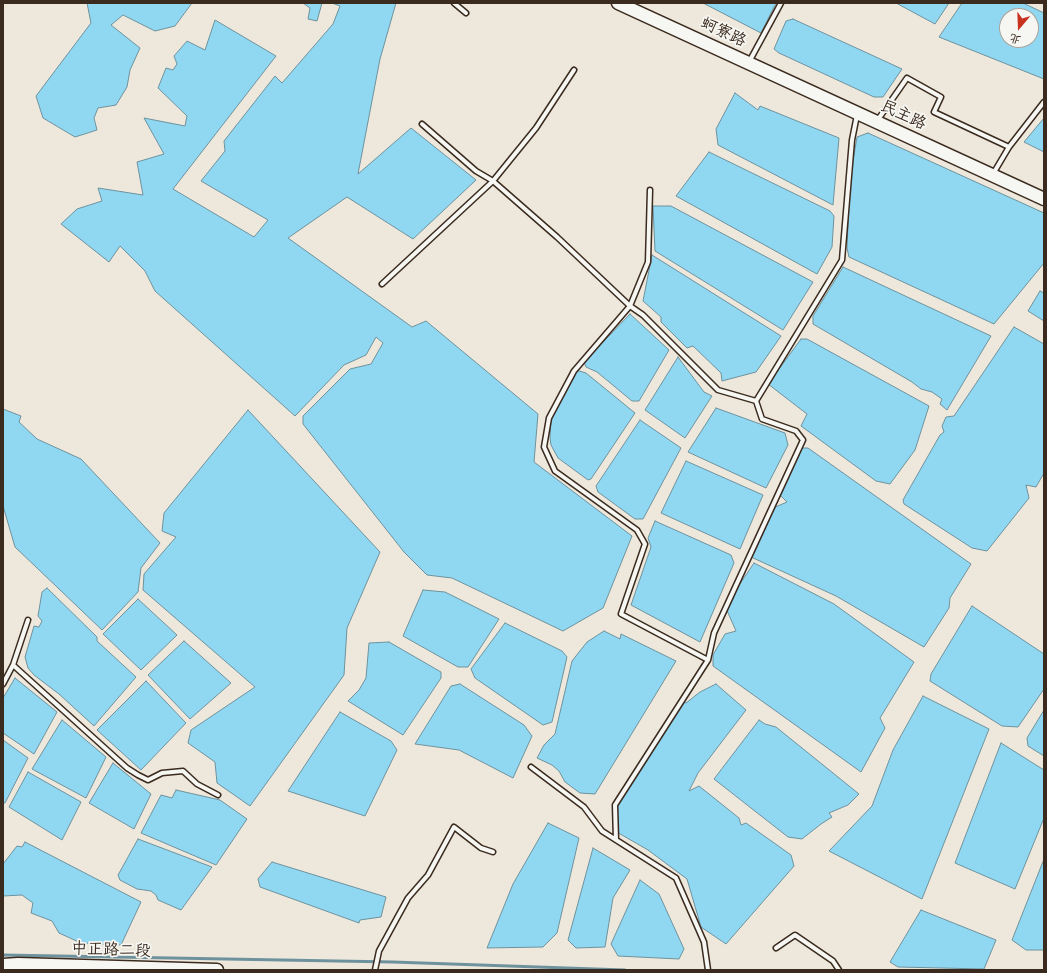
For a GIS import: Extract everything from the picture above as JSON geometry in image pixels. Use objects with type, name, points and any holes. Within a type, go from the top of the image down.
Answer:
[{"type":"street","name":"蚵寮路","points":[[625,4],[749,63]]},
{"type":"street","name":"民主路","points":[[749,63],[993,174],[1044,199]]},
{"type":"street","name":"中正路二段","points":[[3,965],[18,964],[217,970]]},
{"type":"lane","points":[[454,3],[466,13]]},
{"type":"lane","points":[[749,63],[781,3]]},
{"type":"lane","points":[[382,284],[492,181],[536,128],[574,70]]},
{"type":"lane","points":[[877,121],[907,78],[941,97],[934,112],[1009,147]]},
{"type":"lane","points":[[993,174],[1009,147],[1044,102]]},
{"type":"lane","points":[[756,401],[842,260],[852,140],[858,112]]},
{"type":"lane","points":[[422,124],[476,171],[492,181],[557,237],[630,306],[643,315],[718,390],[756,401]]},
{"type":"lane","points":[[650,190],[648,262],[630,306],[574,371],[549,418],[544,447],[555,471],[637,530],[645,544],[621,614],[708,660]]},
{"type":"lane","points":[[616,840],[615,805],[708,660],[714,633],[803,440],[796,431],[762,418],[756,401]]},
{"type":"lane","points":[[3,684],[14,665],[28,620]]},
{"type":"lane","points":[[14,665],[127,768],[138,776],[148,780],[162,773],[183,771],[197,784],[218,795]]},
{"type":"lane","points":[[531,767],[584,807],[602,831],[676,878],[704,942],[708,970]]},
{"type":"lane","points":[[375,970],[379,951],[404,905],[428,874],[454,827],[481,848],[493,852]]},
{"type":"lane","points":[[776,948],[795,935],[833,961],[839,970]]},
{"type":"water","points":[[87,3],[192,3],[175,26],[155,31],[123,15],[111,25],[140,48],[130,70],[127,87],[116,105],[98,108],[94,118],[97,130],[75,137],[43,118],[36,96],[91,23]]},
{"type":"water","points":[[303,3],[322,3],[317,21],[308,19],[310,8]]},
{"type":"water","points":[[332,3],[396,3],[380,59],[358,174],[411,128],[476,180],[413,239],[347,197],[288,238],[412,327],[426,321],[538,414],[534,462],[632,536],[603,608],[563,631],[452,578],[427,575],[404,552],[303,424],[303,416],[350,369],[371,364],[383,343],[376,337],[366,355],[344,365],[295,416],[155,291],[145,271],[120,246],[109,262],[61,224],[77,209],[102,201],[98,188],[143,195],[137,162],[164,154],[144,118],[185,126],[187,116],[158,88],[166,68],[173,70],[177,64],[174,56],[187,41],[205,50],[215,20],[276,56],[173,189],[254,237],[268,220],[201,181],[225,151],[224,141],[275,76],[282,83],[333,24],[340,6]]},
{"type":"water","points":[[703,3],[776,3],[761,33]]},
{"type":"water","points":[[896,3],[949,3],[935,24]]},
{"type":"water","points":[[962,3],[1023,3],[1034,8],[999,8],[999,48],[1039,48],[1039,11],[1044,13],[1044,79],[939,37]]},
{"type":"water","points":[[793,19],[902,69],[883,97],[874,97],[779,53],[774,49],[786,21]]},
{"type":"water","points":[[735,93],[758,110],[760,106],[839,138],[833,205],[718,145],[716,129]]},
{"type":"water","points":[[1044,118],[1044,152],[1024,142]]},
{"type":"water","points":[[868,133],[1044,213],[1044,263],[994,324],[849,257],[847,248],[850,179],[857,137]]},
{"type":"water","points":[[709,152],[830,211],[834,216],[832,247],[817,274],[676,196]]},
{"type":"water","points":[[653,206],[671,206],[813,282],[783,330],[655,251]]},
{"type":"water","points":[[652,255],[781,336],[756,372],[722,381],[721,373],[693,346],[687,348],[661,322],[661,317],[643,301]]},
{"type":"water","points":[[843,267],[991,336],[947,410],[940,404],[942,399],[932,392],[921,389],[912,382],[813,324],[813,316]]},
{"type":"water","points":[[1040,291],[1044,293],[1044,321],[1028,311]]},
{"type":"water","points":[[630,314],[669,350],[639,401],[632,401],[597,372],[586,367],[584,362]]},
{"type":"water","points":[[1014,327],[1044,344],[1044,473],[1036,487],[1026,485],[1029,498],[987,551],[972,548],[904,504],[903,500],[940,435],[944,432],[942,426],[946,417],[954,416]]},
{"type":"water","points":[[801,339],[807,339],[929,406],[915,450],[890,484],[876,481],[801,426],[807,414],[768,384]]},
{"type":"water","points":[[678,357],[704,392],[712,396],[685,438],[645,410]]},
{"type":"water","points":[[576,370],[586,373],[635,413],[591,479],[588,480],[558,458],[551,445],[550,438],[551,418],[565,384]]},
{"type":"water","points":[[716,408],[785,433],[788,445],[766,488],[688,452]]},
{"type":"water","points":[[3,409],[21,416],[19,422],[37,439],[81,459],[160,543],[141,568],[138,592],[102,630],[15,547],[3,506]]},
{"type":"water","points":[[248,410],[380,552],[347,628],[344,675],[250,806],[217,783],[215,762],[188,743],[191,730],[255,687],[143,590],[144,574],[176,537],[162,531],[164,513]]},
{"type":"water","points":[[640,420],[681,448],[643,519],[635,519],[598,492],[596,486]]},
{"type":"water","points":[[801,448],[808,448],[971,564],[950,598],[949,608],[924,647],[836,596],[751,557],[773,508],[787,502],[778,493]]},
{"type":"water","points":[[686,461],[763,495],[740,549],[661,513]]},
{"type":"water","points":[[655,521],[731,555],[734,563],[700,642],[631,605],[651,547],[648,538]]},
{"type":"water","points":[[754,563],[834,604],[914,662],[880,718],[885,728],[861,772],[713,666],[713,655],[725,634],[736,631],[725,606]]},
{"type":"water","points":[[47,588],[97,637],[97,641],[136,677],[94,726],[59,694],[34,675],[28,668],[25,657],[34,626],[39,627],[42,621],[38,616],[42,592]]},
{"type":"water","points":[[423,590],[445,592],[499,619],[468,667],[458,667],[403,636]]},
{"type":"water","points":[[138,599],[177,635],[141,670],[103,634]]},
{"type":"water","points":[[972,606],[1044,654],[1044,689],[1018,727],[1002,726],[930,681],[931,674]]},
{"type":"water","points":[[505,623],[562,651],[567,657],[552,722],[543,725],[475,678],[471,669]]},
{"type":"water","points":[[604,631],[620,639],[621,634],[676,661],[595,794],[580,793],[565,782],[559,771],[552,765],[537,758],[544,745],[555,734],[572,661],[587,642]]},
{"type":"water","points":[[184,641],[231,683],[190,719],[148,675]]},
{"type":"water","points":[[389,642],[441,672],[441,678],[403,735],[348,701],[359,690],[366,678],[369,643]]},
{"type":"water","points":[[15,678],[57,712],[34,754],[3,733],[3,698]]},
{"type":"water","points":[[146,681],[186,723],[141,770],[97,730]]},
{"type":"water","points":[[460,684],[524,725],[532,736],[513,778],[459,750],[415,744],[451,686]]},
{"type":"water","points":[[716,684],[746,710],[698,773],[689,791],[699,786],[739,818],[741,825],[746,823],[791,855],[794,866],[726,944],[701,927],[687,879],[648,850],[615,831],[614,806],[680,700],[686,703],[700,692]]},
{"type":"water","points":[[923,696],[989,729],[922,899],[829,851],[872,806],[893,750]]},
{"type":"water","points":[[1044,710],[1044,756],[1028,746],[1027,738]]},
{"type":"water","points":[[340,712],[391,741],[397,750],[365,816],[288,791]]},
{"type":"water","points":[[62,720],[106,757],[86,798],[32,769]]},
{"type":"water","points":[[759,720],[765,724],[776,727],[859,794],[848,805],[829,813],[832,817],[802,839],[788,837],[714,779]]},
{"type":"water","points":[[3,740],[28,758],[5,803],[3,803]]},
{"type":"water","points":[[1001,743],[1044,770],[1044,818],[1015,889],[955,863]]},
{"type":"water","points":[[113,763],[151,794],[134,829],[89,803]]},
{"type":"water","points":[[28,772],[81,802],[62,840],[9,807]]},
{"type":"water","points":[[176,790],[220,800],[247,819],[216,865],[141,833],[161,795],[172,798]]},
{"type":"water","points":[[548,823],[579,838],[557,933],[543,947],[487,948],[513,884]]},
{"type":"water","points":[[138,839],[212,867],[181,910],[158,900],[156,895],[151,891],[137,889],[120,880],[118,875]]},
{"type":"water","points":[[25,842],[141,902],[121,945],[81,943],[59,933],[52,921],[31,913],[33,903],[22,895],[3,896],[3,864],[17,846],[22,847]]},
{"type":"water","points":[[593,848],[630,870],[613,898],[605,947],[576,948],[568,940]]},
{"type":"water","points":[[1044,859],[1044,950],[1026,950],[1012,940]]},
{"type":"water","points":[[272,862],[386,897],[381,917],[360,920],[359,923],[260,887],[258,879]]},
{"type":"water","points":[[640,880],[659,894],[684,949],[679,959],[618,956],[611,944]]},
{"type":"water","points":[[921,910],[996,940],[984,969],[898,967],[890,962]]},
{"type":"waterway","points":[[3,955],[393,962],[625,970]]}]
